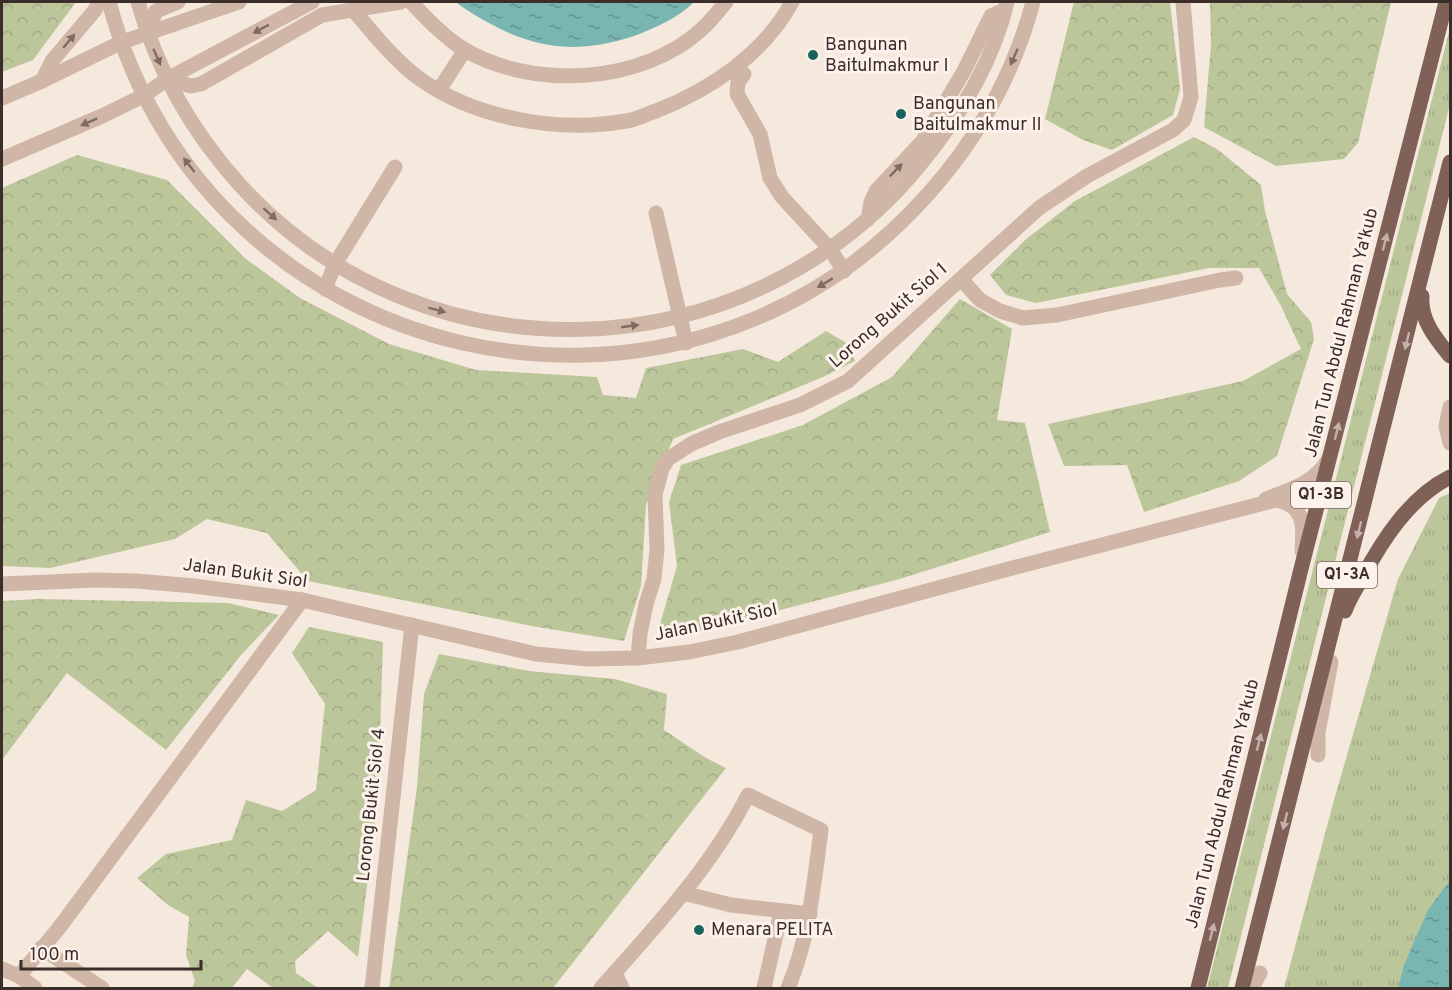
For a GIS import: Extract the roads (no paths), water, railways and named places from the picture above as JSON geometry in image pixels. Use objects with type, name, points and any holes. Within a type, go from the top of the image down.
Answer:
[{"type":"main road","name":"Jalan Tun Abdul Rahman Ya'kub","points":[[1198,988],[1301,569],[1446,2]]},
{"type":"main road","name":"Q1-3A","points":[[1242,988],[1450,162]]},
{"type":"main road","points":[[1426,264],[1421,306],[1428,327],[1450,356]]},
{"type":"main road","points":[[1318,692],[1347,605],[1374,555],[1402,516],[1435,484],[1450,477]]},
{"type":"street","points":[[42,81],[52,61],[95,10],[99,2]]},
{"type":"street","points":[[109,2],[122,42],[145,95],[177,150],[208,190],[244,227],[283,260],[325,289],[380,317],[410,328],[439,338],[500,352],[562,357],[624,354],[686,343],[762,316],[794,301],[844,271],[903,223],[954,166],[995,102],[1025,32],[1033,2]]},
{"type":"street","points":[[138,2],[147,34],[167,79],[191,122],[221,164],[248,194],[293,235],[335,264],[380,288],[427,307],[477,321],[527,328],[578,330],[629,327],[679,317],[732,301],[772,283],[830,249],[868,219],[905,184],[937,145],[988,57],[1006,6]]},
{"type":"street","points":[[147,34],[156,11],[178,2]]},
{"type":"street","points":[[2,98],[122,42],[238,2]]},
{"type":"street","points":[[2,159],[102,116],[145,95],[167,79],[316,6],[354,10],[401,2]]},
{"type":"street","points":[[411,2],[427,19],[465,50],[511,69],[556,75],[599,75],[647,63],[675,48],[702,29],[726,2]]},
{"type":"street","points":[[354,10],[392,57],[439,90],[473,106],[533,122],[577,126],[628,121],[676,103],[721,78],[756,48],[785,14],[792,2]]},
{"type":"street","name":"Lorong Bukit Siol 1","points":[[638,658],[640,634],[654,579],[656,560],[655,495],[662,468],[668,459],[691,444],[800,405],[848,381],[1048,202],[1087,176],[1173,130],[1184,120],[1191,97],[1183,2]]},
{"type":"street","points":[[439,90],[465,50]]},
{"type":"street","points":[[744,74],[738,82],[737,94],[760,134],[770,178],[782,197],[830,249],[844,271]]},
{"type":"street","points":[[325,289],[335,264],[396,167]]},
{"type":"street","points":[[656,213],[686,343]]},
{"type":"street","points":[[961,279],[980,300],[1000,311],[1023,318],[1057,315],[1236,278]]},
{"type":"street","points":[[1450,407],[1446,426],[1450,443]]},
{"type":"street","points":[[1250,506],[1305,483],[1318,475],[1331,454]]},
{"type":"street","points":[[1250,506],[1276,500],[1286,502],[1295,508],[1303,521],[1301,569]]},
{"type":"street","name":"Jalan Bukit Siol","points":[[2,584],[136,580],[194,586],[302,600],[536,654],[588,659],[638,658],[689,652],[738,642],[1250,506]]},
{"type":"street","points":[[19,976],[59,928],[302,600]]},
{"type":"street","name":"Lorong Bukit Siol 4","points":[[372,988],[412,625]]},
{"type":"street","points":[[1318,755],[1318,733],[1334,644]]},
{"type":"street","points":[[601,988],[683,894],[739,814],[748,795],[821,830],[810,914],[794,975],[788,988]]},
{"type":"street","points":[[683,894],[731,905],[810,914]]},
{"type":"street","points":[[764,988],[781,912]]},
{"type":"street","points":[[41,948],[102,988]]},
{"type":"street","points":[[2,969],[19,976],[35,988]]},
{"type":"street","points":[[615,973],[622,988]]},
{"type":"street","points":[[1252,988],[1260,973]]},
{"type":"water","points":[[456,2],[694,2],[674,18],[634,36],[579,47],[526,40],[491,24]]},
{"type":"water","points":[[1450,880],[1450,988],[1398,988],[1404,965],[1428,910]]},
{"type":"place","name":"Bangunan Baitulmakmur I","points":[[813,55]]},
{"type":"place","name":"Bangunan Baitulmakmur II","points":[[901,114]]},
{"type":"place","name":"Menara PELITA","points":[[699,930]]}]
